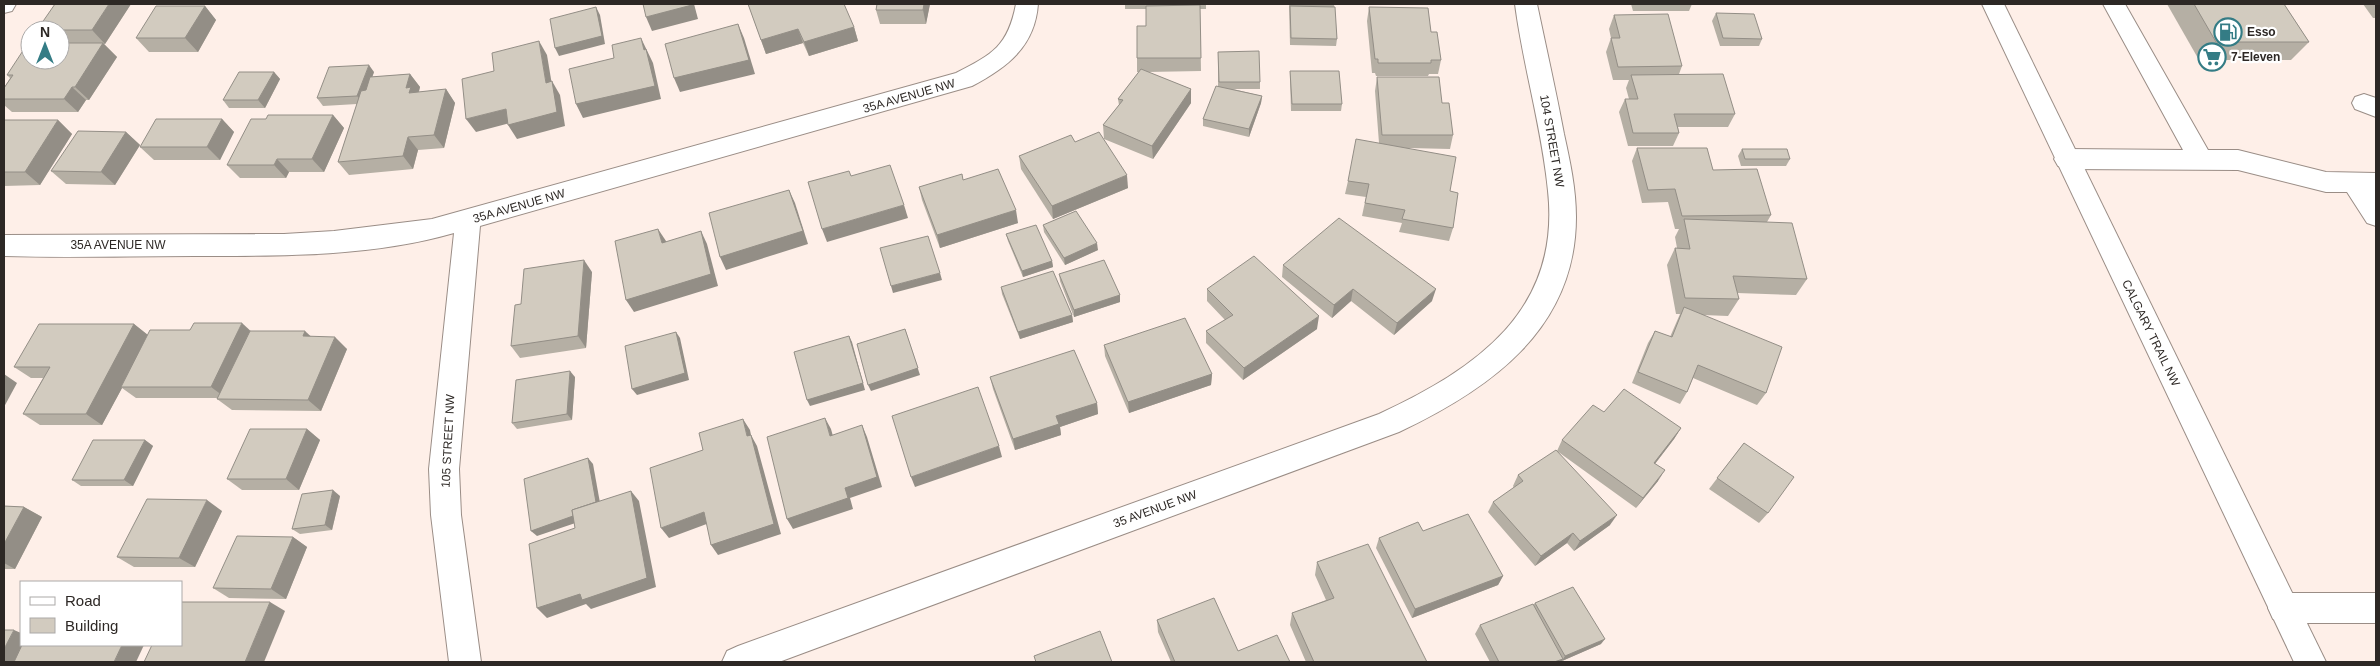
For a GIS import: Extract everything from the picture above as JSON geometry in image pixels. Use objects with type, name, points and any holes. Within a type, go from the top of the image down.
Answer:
[{"type":"main road","name":"35A AVENUE NW","points":[[4,246],[334,242],[432,229],[964,80],[987,68],[1011,50],[1022,31],[1027,4]]},
{"type":"main road","name":"104 STREET NW","points":[[1526,4],[1560,178],[1563,219],[1559,256],[1541,306]]},
{"type":"main road","name":"CALGARY TRAIL NW","points":[[1993,4],[2310,662]]},
{"type":"main road","points":[[2114,4],[2201,160]]},
{"type":"main road","points":[[2067,159],[2238,160],[2326,182],[2366,183],[2376,216]]},
{"type":"main road","name":"105 STREET NW","points":[[465,662],[446,515],[444,469],[468,220]]},
{"type":"main road","name":"35 AVENUE NW","points":[[738,662],[1389,423],[1441,398],[1482,371],[1514,342],[1541,306]]},
{"type":"main road","points":[[2284,608],[2376,608]]},
{"type":"building","points":[[55,4],[109,4],[92,30],[70,30],[70,20],[44,20]]},
{"type":"building","points":[[643,4],[692,4],[692,5],[646,17]]},
{"type":"building","points":[[748,4],[844,4],[854,27],[804,42],[798,29],[761,40]]},
{"type":"building","points":[[877,4],[924,4],[923,10],[876,10]]},
{"type":"building","points":[[2194,4],[2284,4],[2309,42],[2216,42]]},
{"type":"building","points":[[1200,5],[1201,58],[1137,58],[1137,26],[1146,26],[1146,6]]},
{"type":"building","points":[[156,6],[205,6],[185,38],[136,38]]},
{"type":"building","points":[[1290,6],[1335,7],[1337,39],[1291,38]]},
{"type":"building","points":[[596,7],[602,36],[555,48],[550,19]]},
{"type":"building","points":[[1369,7],[1428,8],[1431,32],[1437,32],[1441,60],[1431,60],[1431,63],[1378,63],[1378,59],[1375,59]]},
{"type":"building","points":[[1716,13],[1754,14],[1762,39],[1723,38]]},
{"type":"building","points":[[1668,14],[1682,66],[1618,67],[1611,38],[1620,38],[1614,15]]},
{"type":"building","points":[[738,24],[749,60],[674,78],[665,44]]},
{"type":"building","points":[[641,38],[644,50],[646,49],[655,86],[576,104],[569,69],[614,58],[612,45]]},
{"type":"building","points":[[539,41],[546,83],[552,81],[557,112],[508,125],[506,109],[466,119],[462,79],[494,71],[492,53]]},
{"type":"building","points":[[70,43],[103,43],[75,87],[72,87],[64,99],[4,99],[4,88],[13,75],[7,75],[20,55],[20,70],[70,70]]},
{"type":"building","points":[[1259,51],[1260,82],[1219,82],[1218,52]]},
{"type":"building","points":[[369,65],[357,96],[317,98],[329,67]]},
{"type":"building","points":[[1141,69],[1191,89],[1152,146],[1103,125],[1123,100],[1118,99]]},
{"type":"building","points":[[1290,71],[1339,71],[1342,104],[1292,104]]},
{"type":"building","points":[[239,72],[274,72],[258,100],[223,100]]},
{"type":"building","points":[[410,74],[406,88],[411,87],[409,93],[446,89],[434,135],[408,137],[403,156],[338,162],[361,91],[366,90],[370,77]]},
{"type":"building","points":[[1723,74],[1735,114],[1674,114],[1679,133],[1633,133],[1625,99],[1638,99],[1631,75]]},
{"type":"building","points":[[1377,77],[1439,77],[1442,103],[1449,103],[1453,135],[1382,135]]},
{"type":"building","points":[[1216,86],[1262,96],[1249,129],[1203,119]]},
{"type":"building","points":[[268,115],[333,115],[312,159],[277,159],[274,165],[227,165],[251,119],[266,119]]},
{"type":"building","points":[[156,119],[222,119],[207,147],[140,147]]},
{"type":"building","points":[[4,120],[58,120],[25,172],[4,172]]},
{"type":"building","points":[[78,131],[126,132],[101,172],[51,171]]},
{"type":"building","points":[[1099,132],[1127,175],[1052,206],[1019,156],[1071,135],[1075,142]]},
{"type":"building","points":[[1356,139],[1456,157],[1450,191],[1458,193],[1453,228],[1402,219],[1405,210],[1365,203],[1369,184],[1348,181]]},
{"type":"building","points":[[1637,148],[1707,148],[1713,170],[1757,169],[1771,215],[1682,216],[1675,189],[1648,190]]},
{"type":"building","points":[[1742,149],[1787,149],[1790,159],[1745,159]]},
{"type":"building","points":[[890,165],[904,205],[822,229],[808,182],[849,171],[851,176]]},
{"type":"building","points":[[998,169],[1016,210],[937,235],[919,187],[962,174],[963,180]]},
{"type":"building","points":[[789,190],[803,231],[720,257],[709,213]]},
{"type":"building","points":[[1076,211],[1097,243],[1064,258],[1043,225]]},
{"type":"building","points":[[1339,218],[1436,289],[1397,323],[1353,289],[1334,305],[1283,265]]},
{"type":"building","points":[[1684,219],[1792,223],[1807,279],[1733,276],[1739,299],[1685,298],[1675,248],[1690,249]]},
{"type":"building","points":[[1036,225],[1052,261],[1022,271],[1006,234]]},
{"type":"building","points":[[658,229],[662,243],[701,231],[711,274],[626,300],[615,241]]},
{"type":"building","points":[[928,236],[940,273],[891,286],[880,248]]},
{"type":"building","points":[[1254,256],[1319,316],[1244,368],[1206,331],[1233,315],[1207,289]]},
{"type":"building","points":[[584,260],[578,336],[511,346],[515,305],[521,304],[524,269]]},
{"type":"building","points":[[1104,260],[1120,295],[1074,310],[1059,274]]},
{"type":"building","points":[[1053,271],[1072,315],[1018,332],[1001,287]]},
{"type":"building","points":[[1684,307],[1782,347],[1766,393],[1698,365],[1687,392],[1638,372],[1655,331],[1672,337]]},
{"type":"building","points":[[1185,318],[1212,374],[1128,402],[1104,345]]},
{"type":"building","points":[[194,323],[242,323],[211,387],[121,387],[150,330],[190,330]]},
{"type":"building","points":[[39,324],[134,324],[86,414],[23,414],[50,367],[14,367]]},
{"type":"building","points":[[905,329],[918,368],[868,385],[857,344]]},
{"type":"building","points":[[250,331],[305,331],[303,336],[335,337],[308,400],[217,399]]},
{"type":"building","points":[[676,332],[685,373],[632,389],[625,346]]},
{"type":"building","points":[[849,336],[863,383],[807,400],[794,352]]},
{"type":"building","points":[[1074,350],[1097,403],[1056,416],[1059,424],[1013,439],[990,377]]},
{"type":"building","points":[[570,371],[567,414],[512,423],[516,380]]},
{"type":"building","points":[[978,387],[999,446],[911,477],[892,416]]},
{"type":"building","points":[[1624,389],[1681,428],[1654,463],[1665,470],[1643,498],[1562,440],[1593,405],[1604,412]]},
{"type":"building","points":[[825,418],[830,436],[862,425],[877,477],[845,488],[848,498],[787,519],[767,437]]},
{"type":"building","points":[[743,419],[747,436],[751,435],[774,524],[711,545],[704,512],[661,528],[650,468],[703,450],[699,433]]},
{"type":"building","points":[[250,429],[307,429],[286,479],[227,479]]},
{"type":"building","points":[[93,440],[145,440],[124,480],[72,480]]},
{"type":"building","points":[[1744,443],[1794,477],[1768,513],[1717,478]]},
{"type":"building","points":[[1556,450],[1617,515],[1580,541],[1573,533],[1541,556],[1493,502],[1523,481],[1518,475]]},
{"type":"building","points":[[588,458],[596,502],[572,510],[573,516],[531,531],[524,479]]},
{"type":"building","points":[[333,490],[325,525],[292,529],[302,494]]},
{"type":"building","points":[[631,491],[647,578],[582,600],[580,594],[537,608],[529,544],[575,528],[572,510]]},
{"type":"building","points":[[147,499],[207,500],[179,558],[117,557]]},
{"type":"building","points":[[4,506],[24,507],[4,544]]},
{"type":"building","points":[[1468,514],[1503,576],[1415,609],[1379,538],[1418,522],[1423,531]]},
{"type":"building","points":[[237,536],[293,537],[271,589],[213,588]]},
{"type":"building","points":[[1368,544],[1427,662],[1314,662],[1292,613],[1334,598],[1317,562]]},
{"type":"building","points":[[1573,587],[1605,639],[1565,656],[1535,603]]},
{"type":"building","points":[[1214,598],[1238,651],[1277,635],[1290,662],[1175,662],[1157,620]]},
{"type":"building","points":[[182,602],[270,602],[245,662],[144,662],[152,646],[182,646]]},
{"type":"building","points":[[1533,604],[1563,659],[1554,662],[1499,662],[1480,625]]},
{"type":"building","points":[[4,630],[14,630],[4,649]]},
{"type":"building","points":[[1100,631],[1112,662],[1036,662],[1034,656]]},
{"type":"building","points":[[22,646],[122,646],[114,662],[14,662]]},
{"type":"place","name":"Esso","points":[[2228,32]]},
{"type":"place","name":"7-Eleven","points":[[2212,57]]}]
